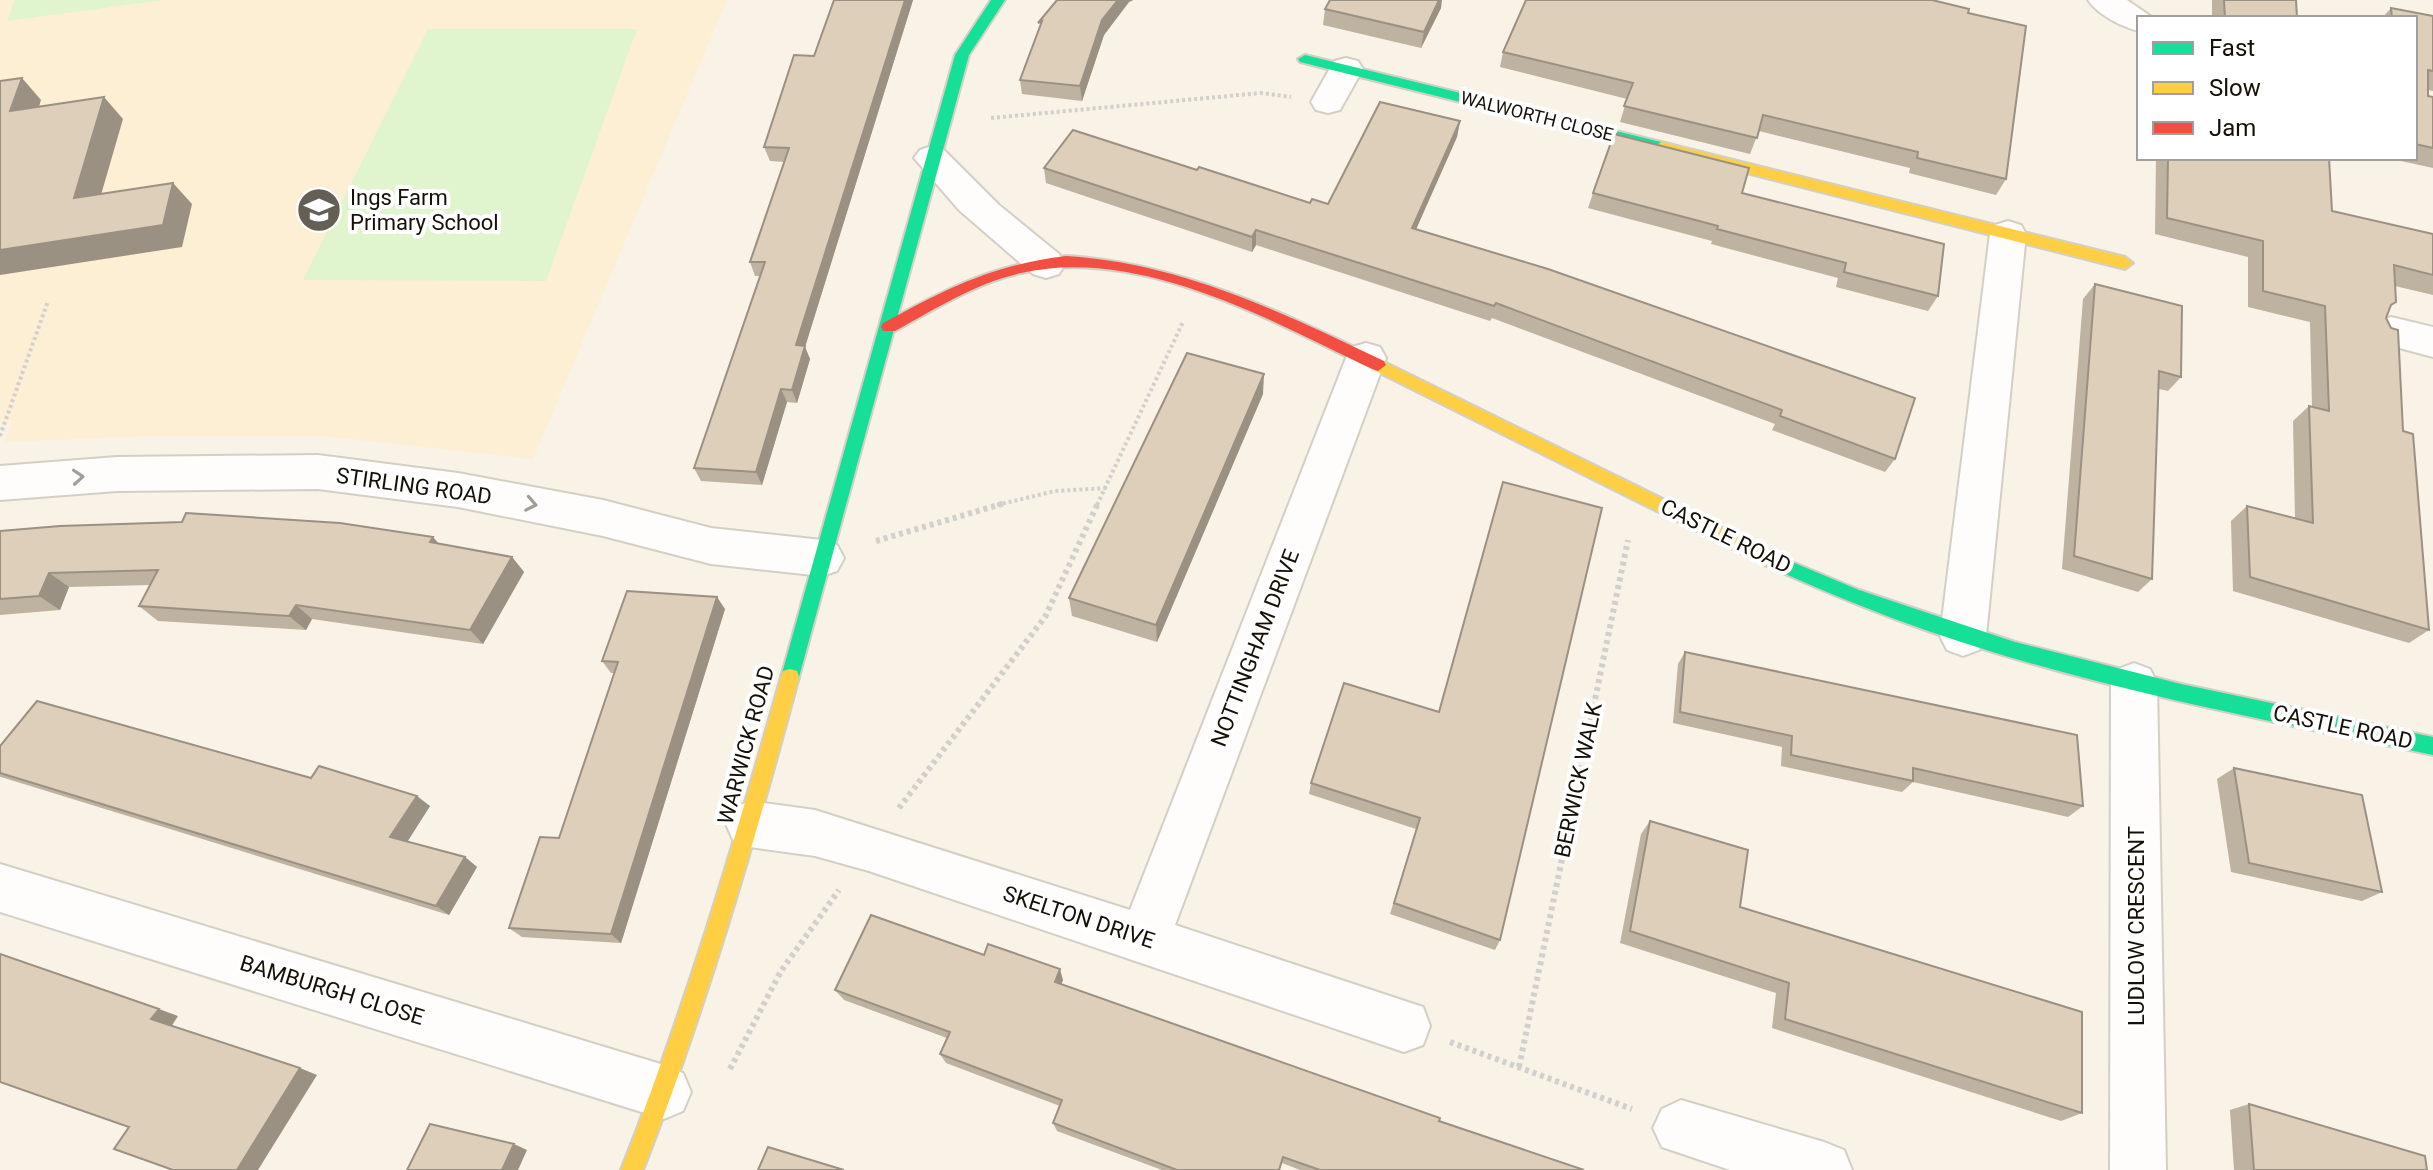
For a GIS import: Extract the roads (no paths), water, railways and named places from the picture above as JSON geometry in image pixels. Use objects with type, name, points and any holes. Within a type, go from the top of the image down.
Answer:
[{"type":"street","points":[[889,327],[962,55],[998,0]]},
{"type":"street","points":[[2104,0],[2137,20]]},
{"type":"street","name":"WALWORTH CLOSE","points":[[1305,59],[2125,263]]},
{"type":"street","points":[[1328,102],[1346,69]]},
{"type":"street","points":[[932,158],[995,225],[1046,264]]},
{"type":"street","points":[[1963,636],[2008,234]]},
{"type":"street","name":"CASTLE ROAD","points":[[889,327],[960,288],[1002,271],[1071,261],[1115,264],[1199,287],[1366,358],[1811,578],[1963,636],[2134,683],[2433,746]]},
{"type":"street","name":"WARWICK ROAD","points":[[632,1170],[664,1092],[750,824],[889,327]]},
{"type":"street","points":[[2391,332],[2433,342]]},
{"type":"street","name":"NOTTINGHAM DRIVE","points":[[1144,939],[1366,358]]},
{"type":"street","name":"STIRLING ROAD","points":[[0,483],[117,474],[318,472],[458,490],[603,518],[711,546],[822,558]]},
{"type":"street","name":"LUDLOW CRESCENT","points":[[2134,683],[2138,1170]]},
{"type":"street","name":"SKELTON DRIVE","points":[[750,824],[815,833],[869,848],[1404,1026]]},
{"type":"street","name":"BAMBURGH CLOSE","points":[[0,888],[664,1092]]},
{"type":"street","points":[[1681,1128],[1824,1170]]},
{"type":"place","name":"Ings Farm Primary School","points":[[319,210]]}]
